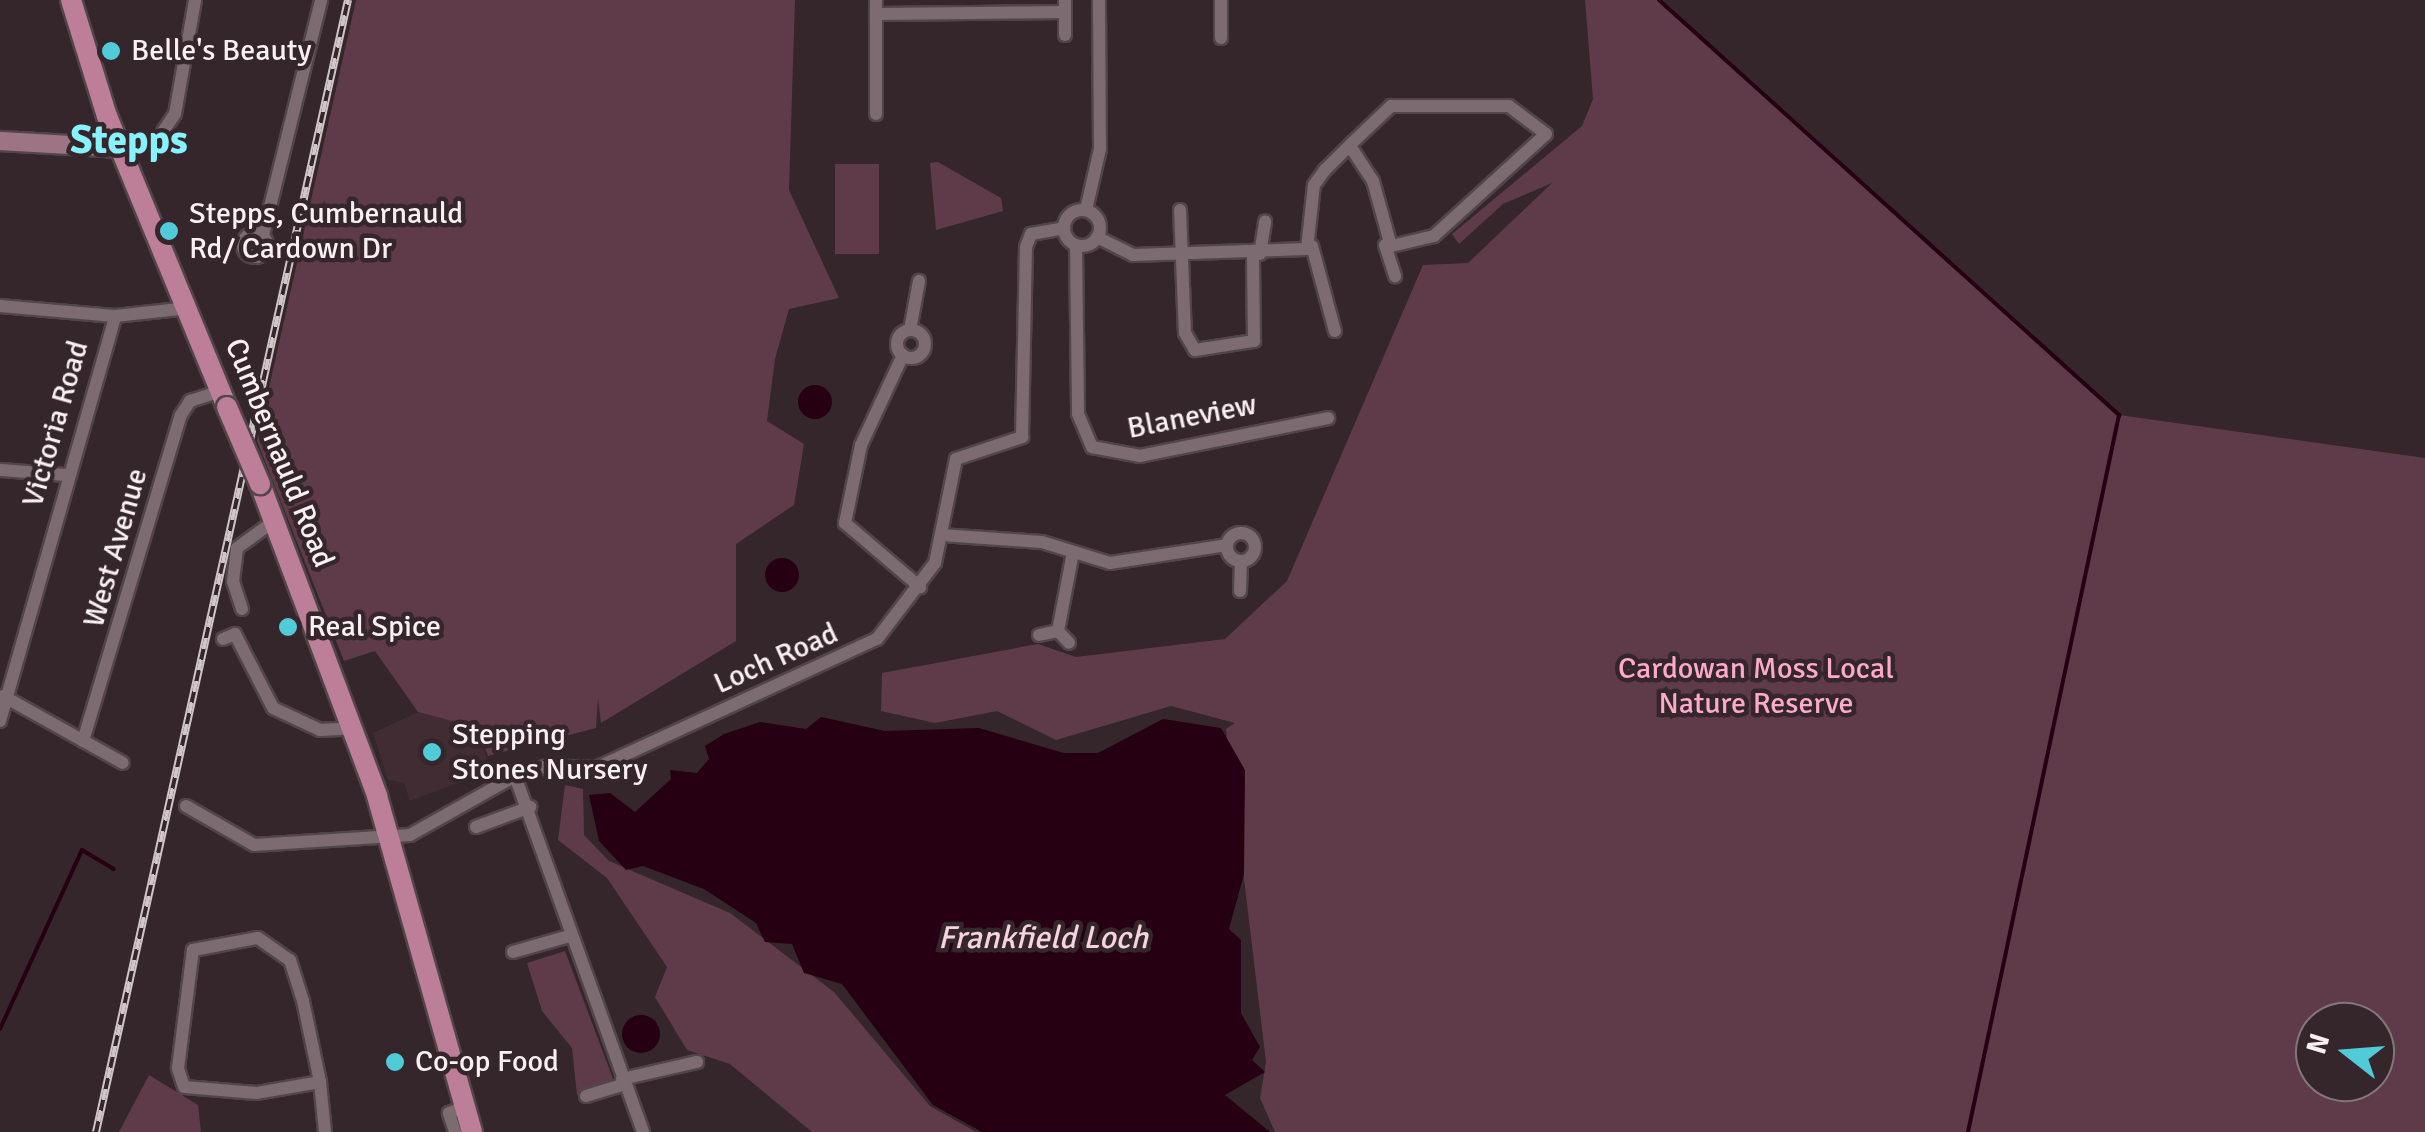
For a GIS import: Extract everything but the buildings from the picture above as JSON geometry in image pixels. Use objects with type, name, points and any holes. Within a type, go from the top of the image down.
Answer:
[{"type":"main road","name":"Cumbernauld Road","points":[[71,0],[122,148],[260,484],[354,728],[472,1132]]},
{"type":"street","points":[[0,141],[122,148],[158,139],[175,114],[196,0]]},
{"type":"street","points":[[262,235],[322,0]]},
{"type":"street","points":[[1098,237],[1076,245],[1064,228],[1086,210],[1100,149],[1099,0]]},
{"type":"street","points":[[1221,38],[1222,0]]},
{"type":"street","points":[[876,114],[876,7],[1065,6],[1065,35]]},
{"type":"street","points":[[1335,331],[1312,246],[1309,198],[1350,146],[1391,106],[1509,106],[1545,128],[1512,170],[1434,236],[1385,245]]},
{"type":"street","points":[[1350,146],[1373,181],[1395,276]]},
{"type":"street","points":[[1086,210],[1099,223],[1098,237]]},
{"type":"street","points":[[1180,210],[1185,333],[1202,352],[1254,341],[1256,254],[1265,221]]},
{"type":"street","name":"Loch Road","points":[[186,806],[254,845],[410,835],[515,776],[547,766],[596,768],[848,657],[877,639],[920,587],[942,535],[956,460],[1022,437],[1026,248],[1030,234],[1064,228]]},
{"type":"street","points":[[1098,237],[1124,254],[1256,254],[1312,246]]},
{"type":"street","name":"Blaneview","points":[[1076,245],[1078,414],[1092,447],[1140,456],[1328,418]]},
{"type":"street","points":[[919,281],[910,330],[899,338],[903,355],[861,445],[845,523],[920,587]]},
{"type":"street","points":[[0,306],[114,316],[189,308]]},
{"type":"street","name":"Victoria Road","points":[[0,720],[3,696],[114,316]]},
{"type":"street","points":[[903,355],[924,348],[910,330]]},
{"type":"street","name":"West Avenue","points":[[83,741],[181,415],[190,401],[224,399]]},
{"type":"street","points":[[0,470],[66,475]]},
{"type":"street","points":[[242,608],[237,548],[274,521]]},
{"type":"street","points":[[942,535],[1073,552],[1110,563],[1227,546],[1240,532],[1252,538],[1255,551],[1241,561]]},
{"type":"street","points":[[1227,546],[1241,561],[1240,591]]},
{"type":"street","points":[[1058,631],[1073,552]]},
{"type":"street","points":[[1039,634],[1058,631]]},
{"type":"street","points":[[1058,631],[1069,643]]},
{"type":"street","points":[[223,638],[235,634],[273,708],[320,730],[354,728]]},
{"type":"street","points":[[3,696],[123,763]]},
{"type":"street","points":[[515,776],[530,808],[569,936],[643,1132]]},
{"type":"street","points":[[476,827],[530,808]]},
{"type":"street","points":[[513,952],[569,936]]},
{"type":"street","points":[[320,1082],[256,1093],[184,1088],[178,1068],[193,950],[275,943],[304,1000],[320,1082],[325,1132]]},
{"type":"street","points":[[586,1096],[624,1081],[697,1062]]},
{"type":"street","points":[[455,1132],[449,1113],[464,1107]]},
{"type":"shaded area","name":"Stepping Stones Nursery","points":[[418,712],[478,728],[490,771],[410,801],[404,783],[388,780],[373,733]]},
{"type":"green space","points":[[356,0],[795,0],[789,190],[839,298],[789,309],[775,359],[767,421],[804,444],[794,505],[736,544],[736,641],[601,723],[598,698],[596,728],[488,756],[478,728],[418,712],[375,651],[344,661],[257,441]]},
{"type":"green space","name":"Cardowan Moss Local Nature Reserve","points":[[1585,0],[1659,0],[2119,415],[2425,458],[2425,1132],[1275,1132],[1260,1098],[1266,1062],[1226,729],[1235,723],[1171,706],[1056,740],[997,711],[935,723],[881,711],[882,673],[1038,644],[1076,657],[1225,639],[1287,581],[1423,265],[1468,263],[1552,183],[1503,204],[1459,244],[1452,234],[1582,126],[1593,99]]},
{"type":"green space","points":[[938,162],[1001,198],[1003,211],[936,230],[930,163]]},
{"type":"green space","points":[[835,164],[879,164],[879,254],[835,254]]},
{"type":"green space","points":[[565,785],[583,789],[584,835],[609,861],[730,913],[834,992],[930,1106],[976,1132],[812,1132],[730,1064],[687,1050],[655,997],[667,967],[607,878],[558,840]]},
{"type":"green space","points":[[565,951],[615,1084],[577,1095],[572,1048],[542,1011],[527,963]]},
{"type":"green space","points":[[149,1075],[198,1105],[201,1132],[119,1132]]},
{"type":"water","points":[[815,385],[827,390],[832,402],[827,414],[815,419],[803,414],[798,402],[803,390]]},
{"type":"water","points":[[782,558],[794,563],[799,575],[794,587],[782,592],[770,587],[765,575],[770,563]]},
{"type":"water","name":"Frankfield Loch","points":[[821,717],[885,731],[979,728],[1064,753],[1098,753],[1163,719],[1221,728],[1245,770],[1244,874],[1229,929],[1241,940],[1241,1013],[1260,1047],[1252,1060],[1265,1072],[1225,1095],[1270,1132],[982,1132],[933,1105],[842,984],[804,973],[792,944],[765,942],[756,923],[704,889],[643,866],[626,870],[599,841],[589,795],[610,793],[635,812],[671,779],[670,770],[697,773],[709,759],[705,746],[724,734],[760,722],[806,729]]},
{"type":"water","points":[[641,1015],[654,1021],[660,1034],[654,1047],[641,1053],[628,1047],[622,1034],[628,1021]]},
{"type":"waterway","points":[[1659,0],[2119,415],[1968,1132]]},
{"type":"waterway","points":[[0,1029],[82,850],[114,869]]},
{"type":"railway","points":[[96,1132],[348,0]]},
{"type":"place","name":"Belle's Beauty","points":[[111,51]]},
{"type":"place","name":"Stepps, Cumbernauld Rd/ Cardown Dr","points":[[169,231]]},
{"type":"place","name":"Real Spice","points":[[288,627]]},
{"type":"place","name":"Stepping Stones Nursery","points":[[432,752]]},
{"type":"place","name":"Co-op Food","points":[[395,1062]]},
{"type":"district","name":"Stepps","points":[[129,140]]}]
